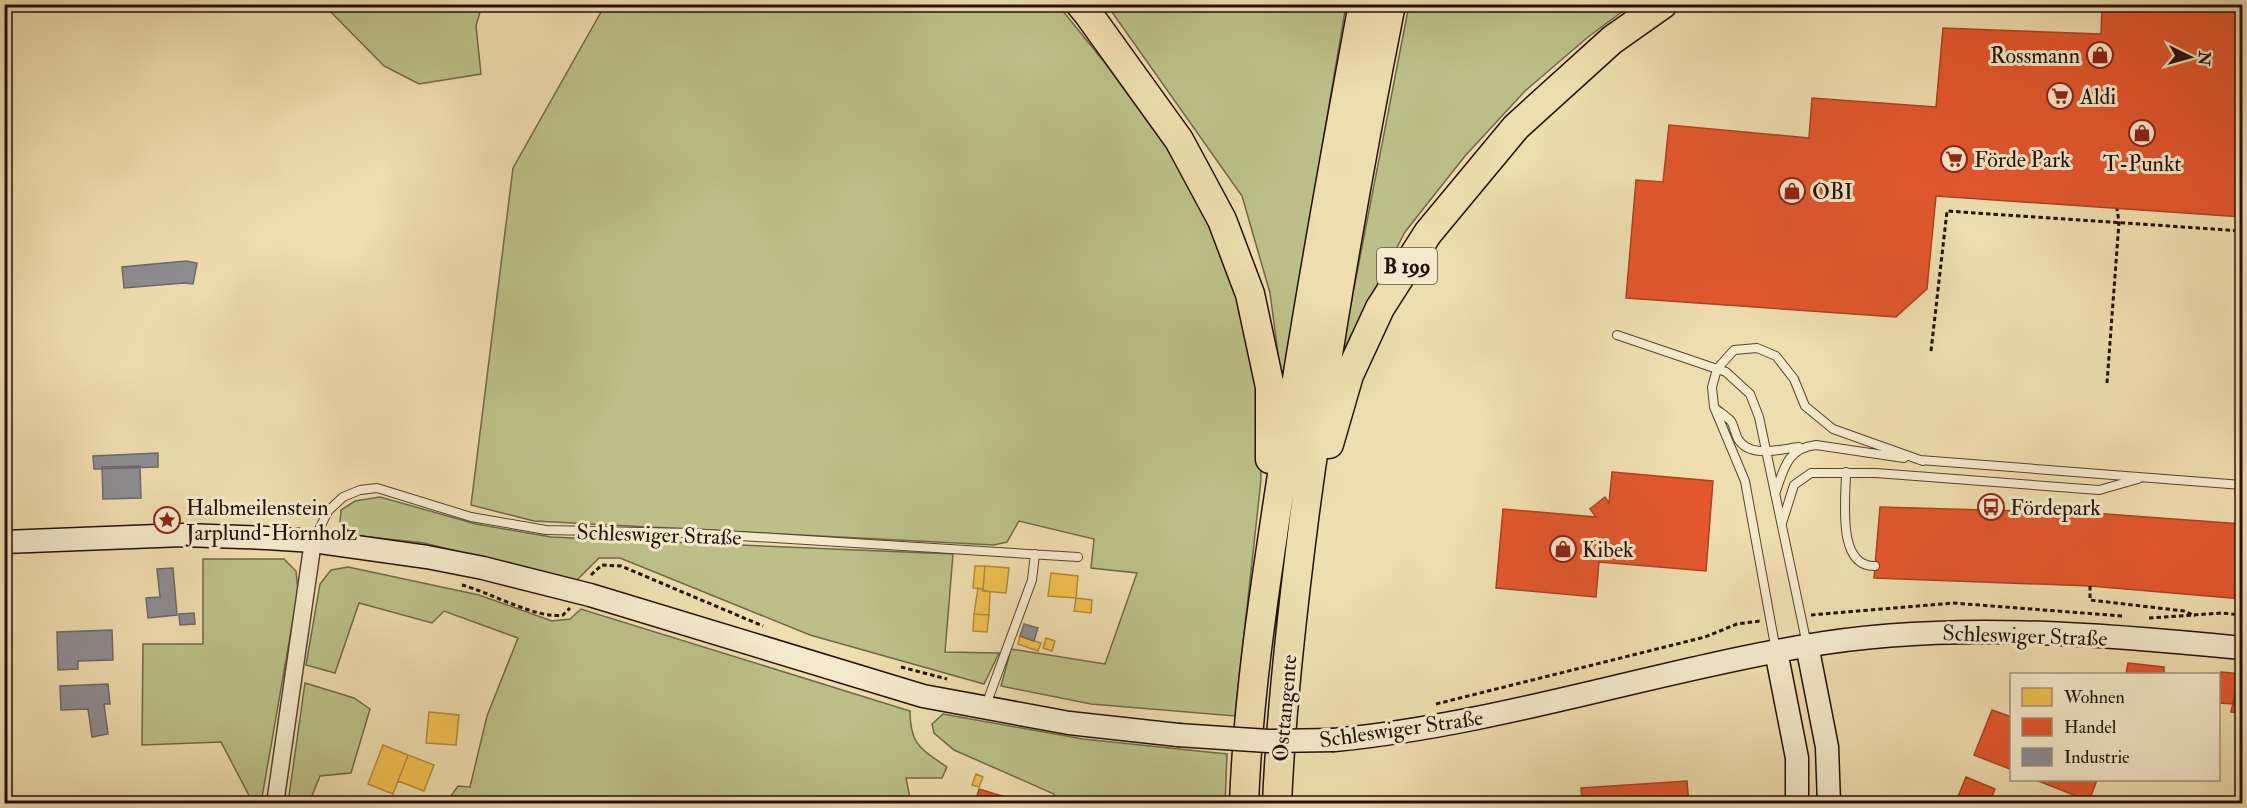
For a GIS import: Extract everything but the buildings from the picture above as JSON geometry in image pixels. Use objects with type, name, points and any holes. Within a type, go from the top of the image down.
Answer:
[{"type":"highway","points":[[1080,4],[1179,140],[1222,220],[1250,294],[1270,387],[1270,465],[1261,614]]},
{"type":"highway","points":[[1261,614],[1315,267],[1363,4]]},
{"type":"highway","points":[[1292,613],[1318,415],[1342,260],[1391,4]]},
{"type":"highway","name":"B 199","points":[[1292,613],[1333,430],[1349,375],[1380,308],[1428,233],[1516,127],[1612,40],[1663,4]]},
{"type":"highway","name":"Osttangente","points":[[1277,804],[1292,613]]},
{"type":"highway","name":"Osttangente","points":[[1244,804],[1261,614]]},
{"type":"main road","name":"Schleswiger Straße","points":[[4,542],[183,535],[313,541],[427,556],[590,595],[913,693],[1068,723],[1178,735],[1268,741],[1371,737],[1472,720],[1807,645],[1926,632],[2017,633],[2174,641],[2242,648]]},
{"type":"main road","points":[[1807,645],[1827,747],[1829,804]]},
{"type":"main road","points":[[1776,651],[1797,758],[1797,804]]},
{"type":"street","name":"Schleswiger Straße","points":[[275,804],[313,541]]},
{"type":"lane","points":[[1617,335],[1726,372],[1750,394],[1759,417],[1807,645]]},
{"type":"lane","points":[[1776,651],[1745,481],[1714,407],[1712,387],[1717,369],[1734,350],[1757,348],[1776,356],[1794,379],[1805,406],[1833,429],[1923,460]]},
{"type":"lane","points":[[1714,407],[1731,422],[1739,440],[1745,447],[1766,451],[1816,445],[1923,460],[2242,485]]},
{"type":"lane","points":[[1775,494],[1787,462],[1794,452],[1803,446]]},
{"type":"lane","points":[[1782,524],[1794,485],[1811,473],[1846,472],[2098,490],[2144,478]]},
{"type":"lane","points":[[1846,472],[1846,538],[1856,559],[1868,566],[1875,566]]},
{"type":"lane","name":"Schleswiger Straße","points":[[313,541],[328,511],[342,497],[360,490],[377,488],[471,517],[546,530],[692,533],[1078,557]]},
{"type":"lane","points":[[985,708],[1032,580],[1035,554]]},
{"type":"path","points":[[2106,383],[2119,222],[2117,209]]},
{"type":"path","points":[[1931,351],[1947,211],[2242,231]]},
{"type":"path","points":[[587,581],[595,569],[602,565],[621,566],[770,629]]},
{"type":"path","points":[[2091,585],[2090,600],[2184,611],[2195,616]]},
{"type":"path","points":[[1436,704],[1705,637],[1737,624],[1771,620]]},
{"type":"path","points":[[893,665],[947,679]]},
{"type":"green space","points":[[324,5],[482,5],[476,26],[481,74],[419,84],[384,66]]},
{"type":"green space","points":[[605,5],[1058,5],[1105,63],[1174,158],[1222,246],[1249,330],[1259,389],[1261,480],[1235,716],[1091,704],[1001,686],[1011,649],[1105,664],[1137,573],[1091,568],[1094,539],[1019,521],[1007,542],[994,545],[534,521],[471,505],[513,168]]},
{"type":"green space","points":[[1107,5],[1346,5],[1282,384],[1270,293],[1242,196]]},
{"type":"green space","points":[[1409,5],[1631,5],[1588,37],[1525,91],[1465,156],[1405,232],[1341,355]]},
{"type":"green space","points":[[380,497],[476,524],[551,537],[953,554],[945,652],[999,653],[984,684],[810,635],[620,558],[599,558],[576,581],[424,543],[352,535],[340,522],[341,510],[355,501]]},
{"type":"green space","points":[[203,559],[284,559],[296,571],[298,591],[261,803],[253,803],[221,742],[142,745],[143,644],[203,644]]},
{"type":"green space","points":[[348,567],[479,595],[552,621],[570,619],[581,609],[910,711],[915,739],[924,750],[947,767],[942,778],[906,778],[911,803],[446,803],[458,786],[470,787],[487,716],[518,638],[444,611],[432,623],[359,603],[335,673],[306,665],[320,584],[331,570]]},
{"type":"green space","points":[[305,683],[354,698],[370,709],[351,773],[320,776],[309,803],[288,803]]},
{"type":"green space","points":[[943,714],[1083,739],[1227,754],[1225,803],[1058,803],[1054,794],[954,750],[934,733],[932,724]]},
{"type":"place","name":"Rossmann","points":[[2100,55]]},
{"type":"place","name":"Aldi","points":[[2060,96]]},
{"type":"place","name":"T-Punkt","points":[[2142,133]]},
{"type":"place","name":"Förde Park","points":[[1954,159]]},
{"type":"place","name":"OBI","points":[[1792,191]]},
{"type":"place","name":"Fördepark","points":[[1991,507]]},
{"type":"place","name":"Halbmeilenstein Jarplund-Hornholz","points":[[167,520]]},
{"type":"place","name":"Kibek","points":[[1563,549]]}]
